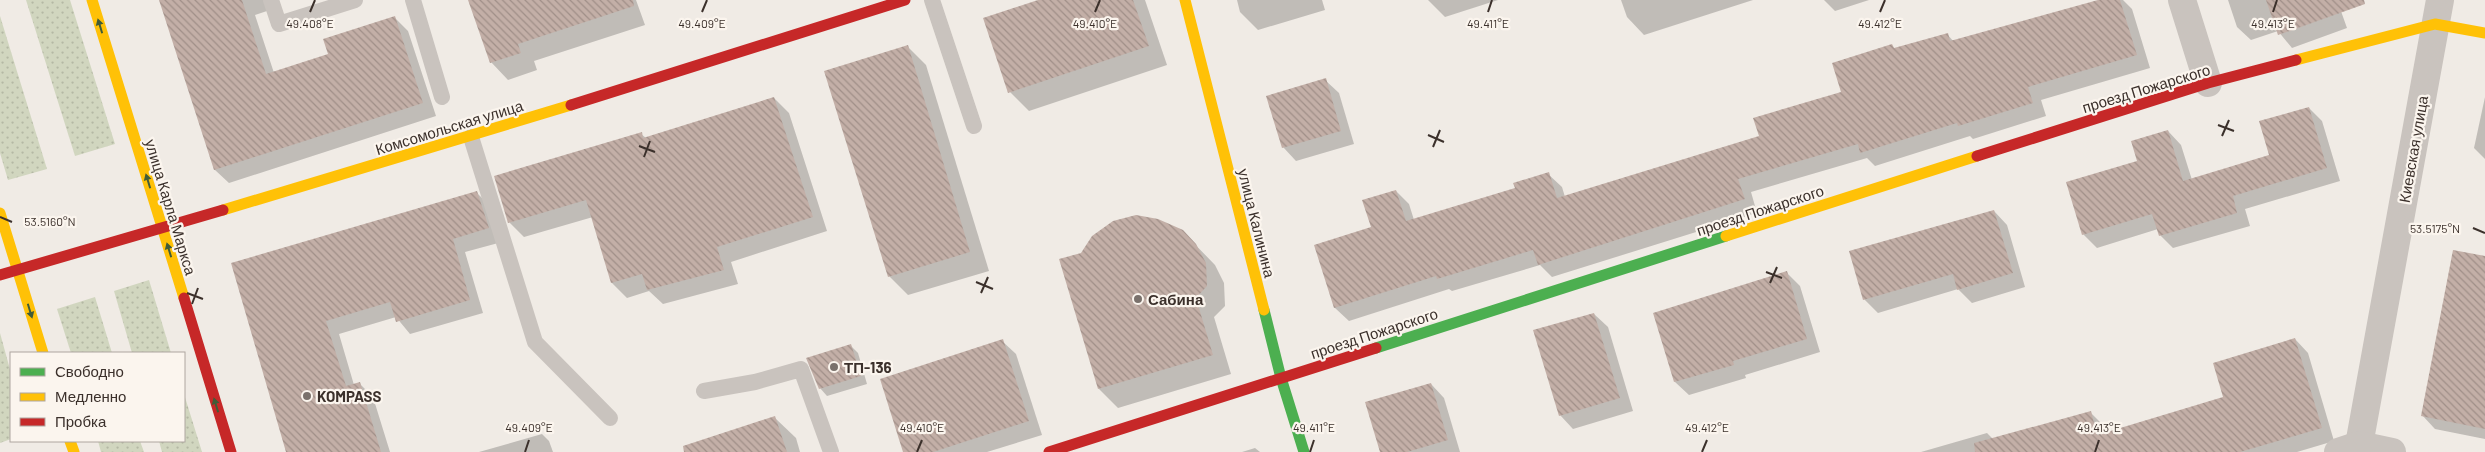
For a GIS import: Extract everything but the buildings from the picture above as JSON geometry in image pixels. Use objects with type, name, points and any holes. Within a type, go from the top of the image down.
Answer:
[{"type":"street","name":"улица Карла Маркса","points":[[92,0],[231,452]]},
{"type":"street","name":"Комсомольская улица","points":[[0,274],[471,137],[905,0]]},
{"type":"street","name":"улица Калинина","points":[[1186,0],[1281,378],[1304,452]]},
{"type":"street","points":[[2182,0],[2208,83]]},
{"type":"street","name":"проезд Пожарского","points":[[1049,452],[2208,83],[2437,12],[2485,33]]},
{"type":"street","name":"Киевская улица","points":[[2348,448],[2437,12]]},
{"type":"street","points":[[0,213],[43,352]]},
{"type":"street","points":[[2348,448],[2392,452]]},
{"type":"lane","points":[[271,0],[279,24],[355,0]]},
{"type":"lane","points":[[413,0],[442,97]]},
{"type":"lane","points":[[932,0],[974,126]]},
{"type":"lane","points":[[471,137],[527,330],[535,342],[610,418]]},
{"type":"lane","points":[[704,391],[755,382],[802,369],[831,452]]},
{"type":"green space","points":[[26,0],[70,0],[115,144],[75,156]]},
{"type":"green space","points":[[0,16],[47,169],[8,180],[0,153]]},
{"type":"green space","points":[[149,280],[171,352],[132,352],[114,291]]},
{"type":"green space","points":[[95,297],[112,352],[71,352],[57,309]]},
{"type":"green space","points":[[0,333],[10,369],[10,439],[0,443]]},
{"type":"green space","points":[[185,397],[202,452],[162,452],[159,442],[185,442]]},
{"type":"green space","points":[[98,442],[140,442],[144,452],[101,452]]},
{"type":"traffic: fast","points":[[1376,348],[1726,236]]},
{"type":"traffic: fast","points":[[1264,310],[1281,378],[1304,452]]},
{"type":"traffic: slow","points":[[92,0],[184,298]]},
{"type":"traffic: slow","points":[[1185,0],[1264,310]]},
{"type":"traffic: slow","points":[[2296,60],[2435,24],[2485,33]]},
{"type":"traffic: slow","points":[[223,210],[571,105]]},
{"type":"traffic: slow","points":[[1726,236],[1977,156]]},
{"type":"traffic: slow","points":[[0,213],[43,352]]},
{"type":"traffic: slow","points":[[70,442],[74,452]]},
{"type":"traffic: jam","points":[[571,105],[905,0]]},
{"type":"traffic: jam","points":[[1977,156],[2208,83],[2296,60]]},
{"type":"traffic: jam","points":[[0,275],[223,210]]},
{"type":"traffic: jam","points":[[184,298],[231,452]]},
{"type":"traffic: jam","points":[[1049,452],[1376,348]]},
{"type":"place","name":"Сабина","points":[[1138,299]]},
{"type":"place","name":"ТП-136","points":[[834,367]]},
{"type":"place","name":"KOMPASS","points":[[307,396]]}]
